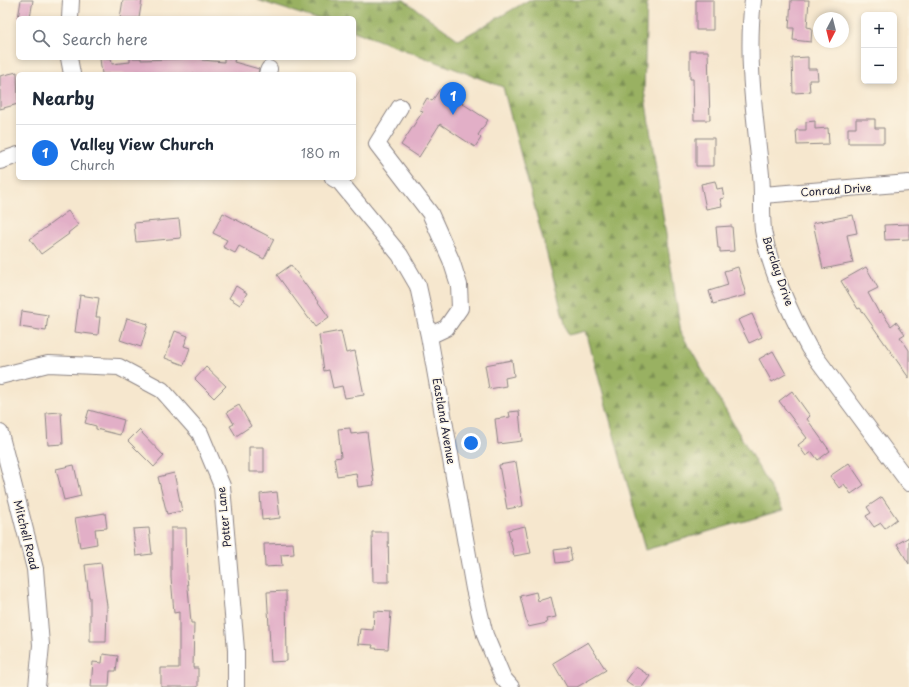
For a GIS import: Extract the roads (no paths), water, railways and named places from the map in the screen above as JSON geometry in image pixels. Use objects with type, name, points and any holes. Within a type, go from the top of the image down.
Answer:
[{"type":"street","points":[[70,16],[72,0]]},
{"type":"street","name":"Barclay Drive","points":[[753,0],[750,26],[751,74],[763,195],[763,229],[770,258],[797,326],[809,348],[909,483]]},
{"type":"street","points":[[69,60],[72,72]]},
{"type":"street","points":[[400,106],[377,144],[430,213],[451,260],[459,285],[460,308],[446,328],[429,336]]},
{"type":"street","points":[[0,161],[16,156]]},
{"type":"street","name":"Eastland Avenue","points":[[336,180],[340,182],[400,255],[418,286],[429,336],[473,582],[485,636],[503,678],[511,687]]},
{"type":"street","name":"Conrad Drive","points":[[763,195],[909,183]]},
{"type":"street","name":"Potter Lane","points":[[0,376],[48,364],[119,367],[162,390],[200,433],[222,486],[236,650],[236,687]]},
{"type":"street","name":"Mitchell Road","points":[[0,433],[35,569],[41,645],[37,687]]},
{"type":"place","name":"Valley View Church","points":[[453,115]]}]
